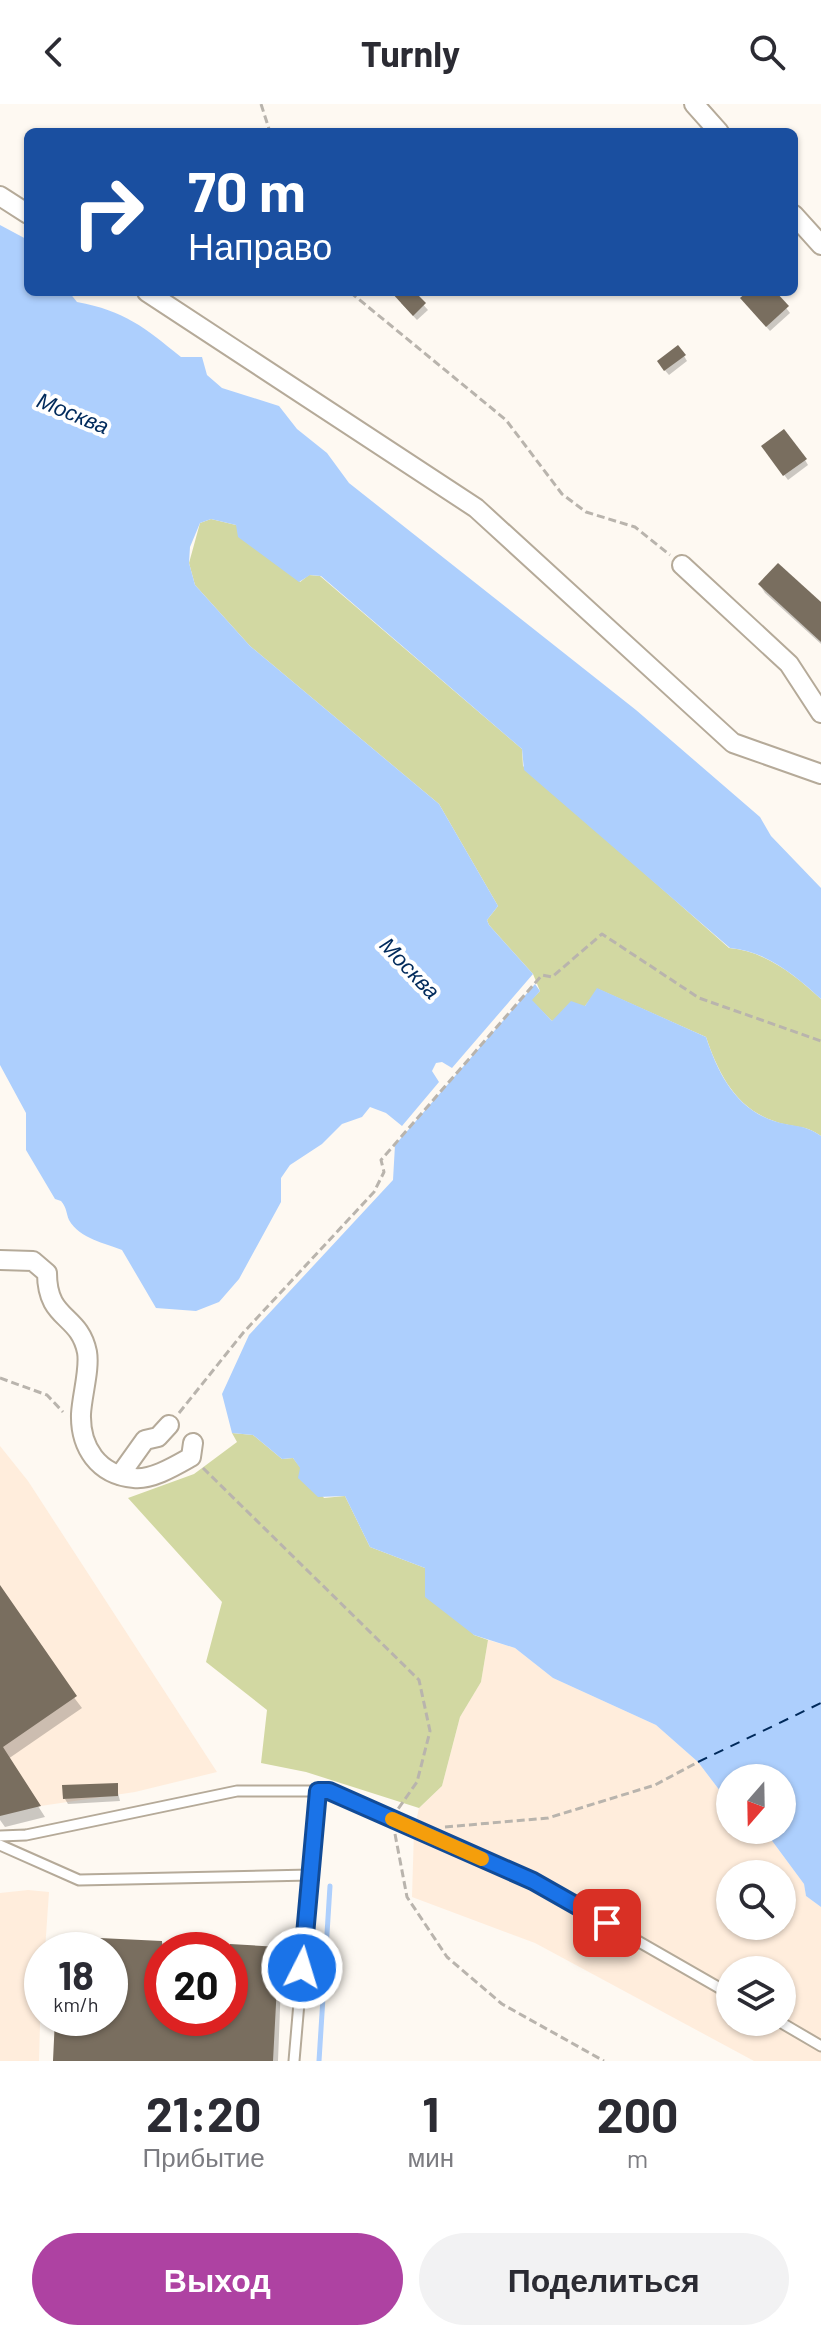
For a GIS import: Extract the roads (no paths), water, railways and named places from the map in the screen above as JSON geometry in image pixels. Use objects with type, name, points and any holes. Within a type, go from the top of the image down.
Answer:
[{"type":"street","points":[[694,104],[715,128]]},
{"type":"street","points":[[0,196],[24,211]]},
{"type":"street","points":[[798,219],[821,245]]},
{"type":"street","points":[[153,296],[476,508],[733,743],[821,774]]},
{"type":"street","points":[[682,565],[789,664],[821,713]]},
{"type":"street","points":[[0,1260],[33,1261],[47,1273],[47,1294],[57,1313],[75,1324],[87,1353],[81,1418],[87,1451],[104,1469],[136,1479],[169,1469],[192,1450]]},
{"type":"street","points":[[120,1475],[145,1440],[158,1437],[169,1425]]},
{"type":"lane","points":[[0,1836],[26,1835],[237,1791],[329,1791],[533,1881],[716,1986]]},
{"type":"lane","points":[[294,2061],[318,1791]]},
{"type":"lane","points":[[0,1845],[79,1880],[310,1875]]},
{"type":"lane","points":[[796,2031],[821,2046]]},
{"type":"water","name":"Москва","points":[[0,225],[24,238],[24,296],[72,296],[77,302],[121,315],[181,357],[202,357],[207,375],[222,388],[279,406],[297,429],[327,453],[349,483],[636,710],[760,817],[771,836],[821,888],[821,999],[768,959],[730,948],[524,770],[522,749],[321,576],[310,575],[299,582],[238,537],[236,525],[211,519],[200,523],[190,547],[189,563],[195,585],[250,646],[439,804],[498,906],[487,920],[489,925],[533,974],[452,1068],[442,1062],[436,1063],[432,1071],[439,1082],[402,1126],[386,1113],[370,1107],[362,1117],[342,1124],[322,1144],[290,1165],[281,1178],[281,1202],[239,1279],[219,1302],[196,1311],[156,1308],[122,1250],[93,1240],[69,1220],[63,1204],[55,1199],[26,1150],[26,1113],[0,1065]]},
{"type":"water","points":[[535,984],[540,991],[532,1000],[552,1021],[571,1001],[585,1006],[597,988],[706,1037],[730,1088],[749,1107],[774,1121],[804,1128],[821,1136],[821,1907],[806,1896],[804,1884],[796,1873],[796,1860],[786,1860],[774,1844],[796,1844],[796,1764],[716,1764],[716,1786],[698,1762],[656,1725],[553,1678],[515,1648],[474,1635],[425,1597],[425,1568],[370,1547],[345,1496],[318,1497],[298,1478],[300,1468],[293,1458],[282,1459],[253,1435],[232,1433],[222,1394],[249,1335],[393,1180],[395,1145]]},
{"type":"waterway","points":[[319,2061],[330,1886]]}]
